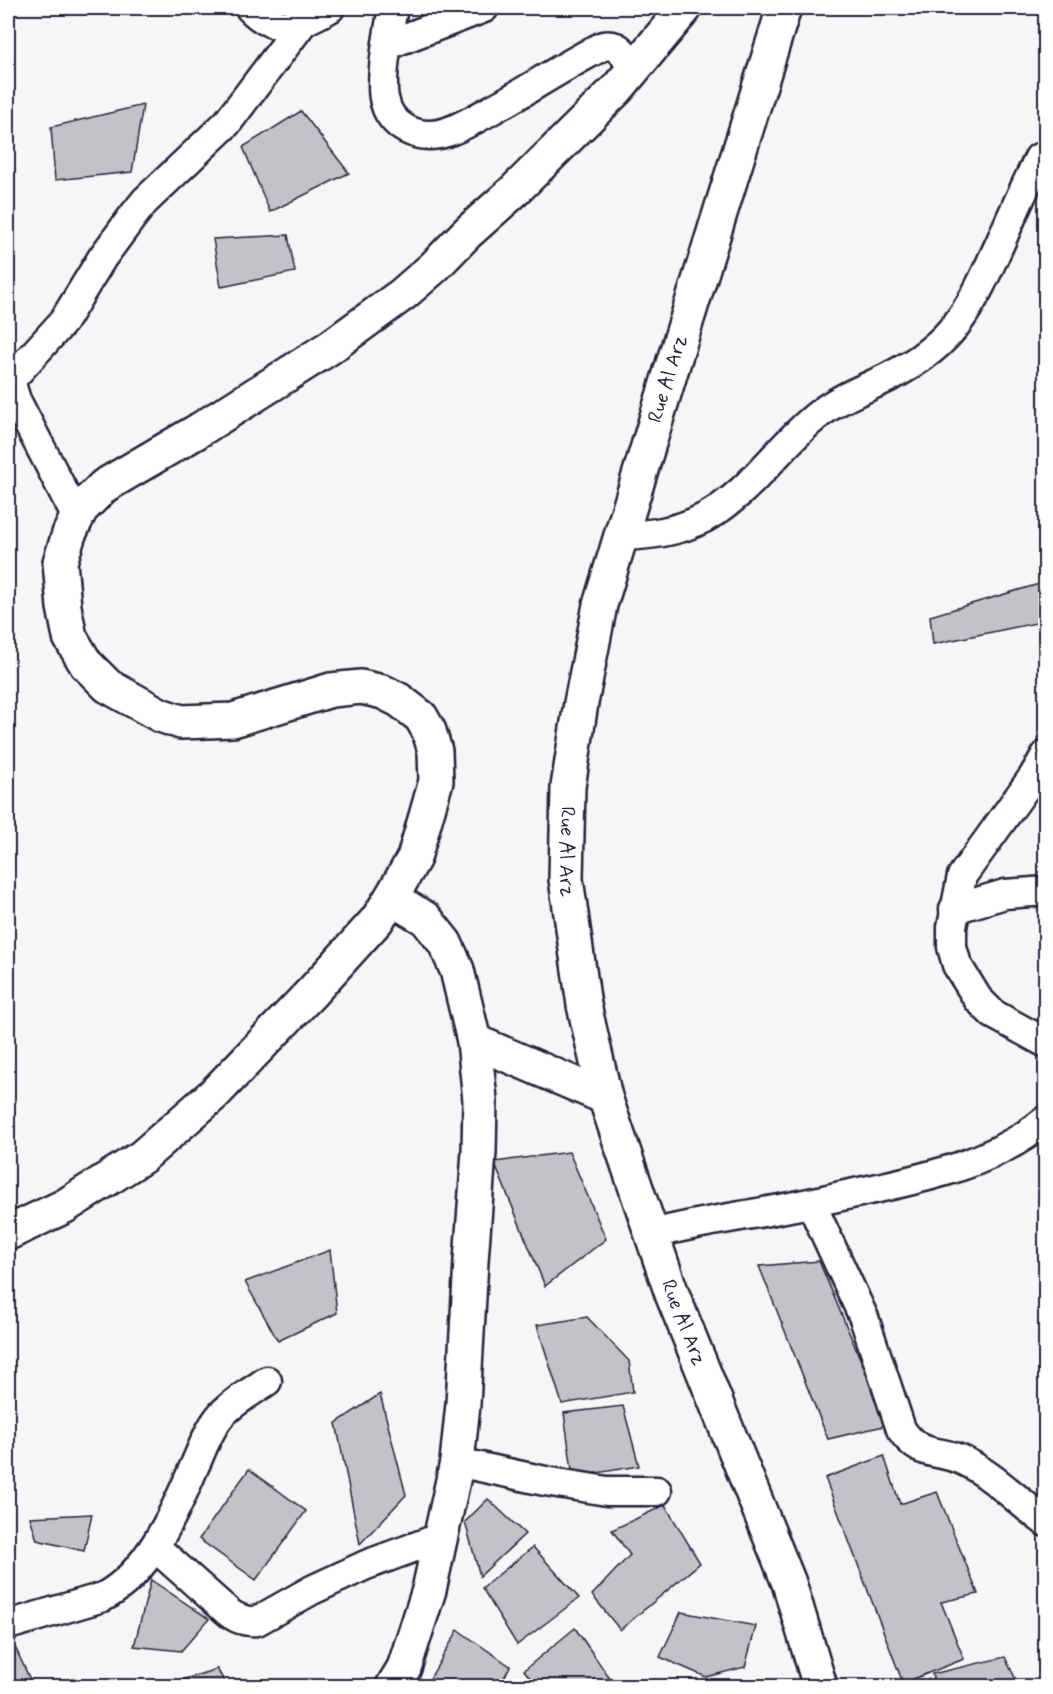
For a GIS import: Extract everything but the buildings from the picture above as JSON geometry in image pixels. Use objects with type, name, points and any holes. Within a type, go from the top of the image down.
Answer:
[{"type":"main road","points":[[8,1233],[65,1206],[142,1157],[214,1094],[312,992],[377,920],[392,898],[414,858],[436,781],[435,751],[429,731],[421,717],[399,700],[383,692],[361,687],[331,690],[233,720],[182,722],[160,716],[108,686],[86,664],[70,638],[64,608],[60,562],[69,534],[81,509],[104,486],[196,432],[329,348],[403,294],[514,191],[632,72],[685,8]]},
{"type":"main road","name":"Rue Al Arz","points":[[784,8],[600,605],[568,787],[566,879],[584,1005],[605,1096],[625,1160],[653,1234],[672,1294],[789,1583],[820,1686]]},
{"type":"main road","points":[[392,898],[426,919],[445,943],[457,970],[474,1041],[480,1100],[479,1152],[463,1404],[457,1462],[442,1537],[418,1626],[404,1668],[393,1686]]},
{"type":"main road","points":[[474,1041],[605,1096]]},
{"type":"street","points":[[250,8],[263,19],[287,26],[303,22],[330,8]]},
{"type":"street","points":[[393,8],[387,45],[383,98],[394,120],[403,129],[413,134],[429,135],[446,132],[473,120],[603,46],[610,45],[622,49],[632,72]]},
{"type":"street","points":[[387,45],[484,8]]},
{"type":"street","points":[[77,518],[16,400],[11,384],[14,376],[63,322],[102,258],[145,201],[227,123],[303,22]]},
{"type":"street","points":[[620,536],[670,531],[705,517],[746,488],[819,414],[850,394],[889,377],[926,354],[960,319],[975,296],[1039,158]]},
{"type":"street","points":[[1046,755],[1033,777],[962,876],[952,927],[952,946],[957,965],[966,984],[978,999],[993,1014],[1046,1043]]},
{"type":"street","points":[[954,909],[1005,894],[1046,891]]},
{"type":"street","points":[[653,1234],[689,1224],[811,1203],[904,1183],[954,1169],[1021,1140],[1046,1120]]},
{"type":"street","points":[[811,1203],[864,1318],[901,1429],[908,1439],[923,1451],[964,1461],[1046,1522]]},
{"type":"street","points":[[8,1624],[103,1597],[130,1577],[155,1547],[187,1485],[210,1432],[222,1414],[267,1381]]},
{"type":"street","points":[[457,1462],[545,1481],[607,1491],[657,1491]]},
{"type":"street","points":[[155,1547],[233,1616],[249,1622],[257,1621],[312,1590],[366,1565],[442,1537]]}]
